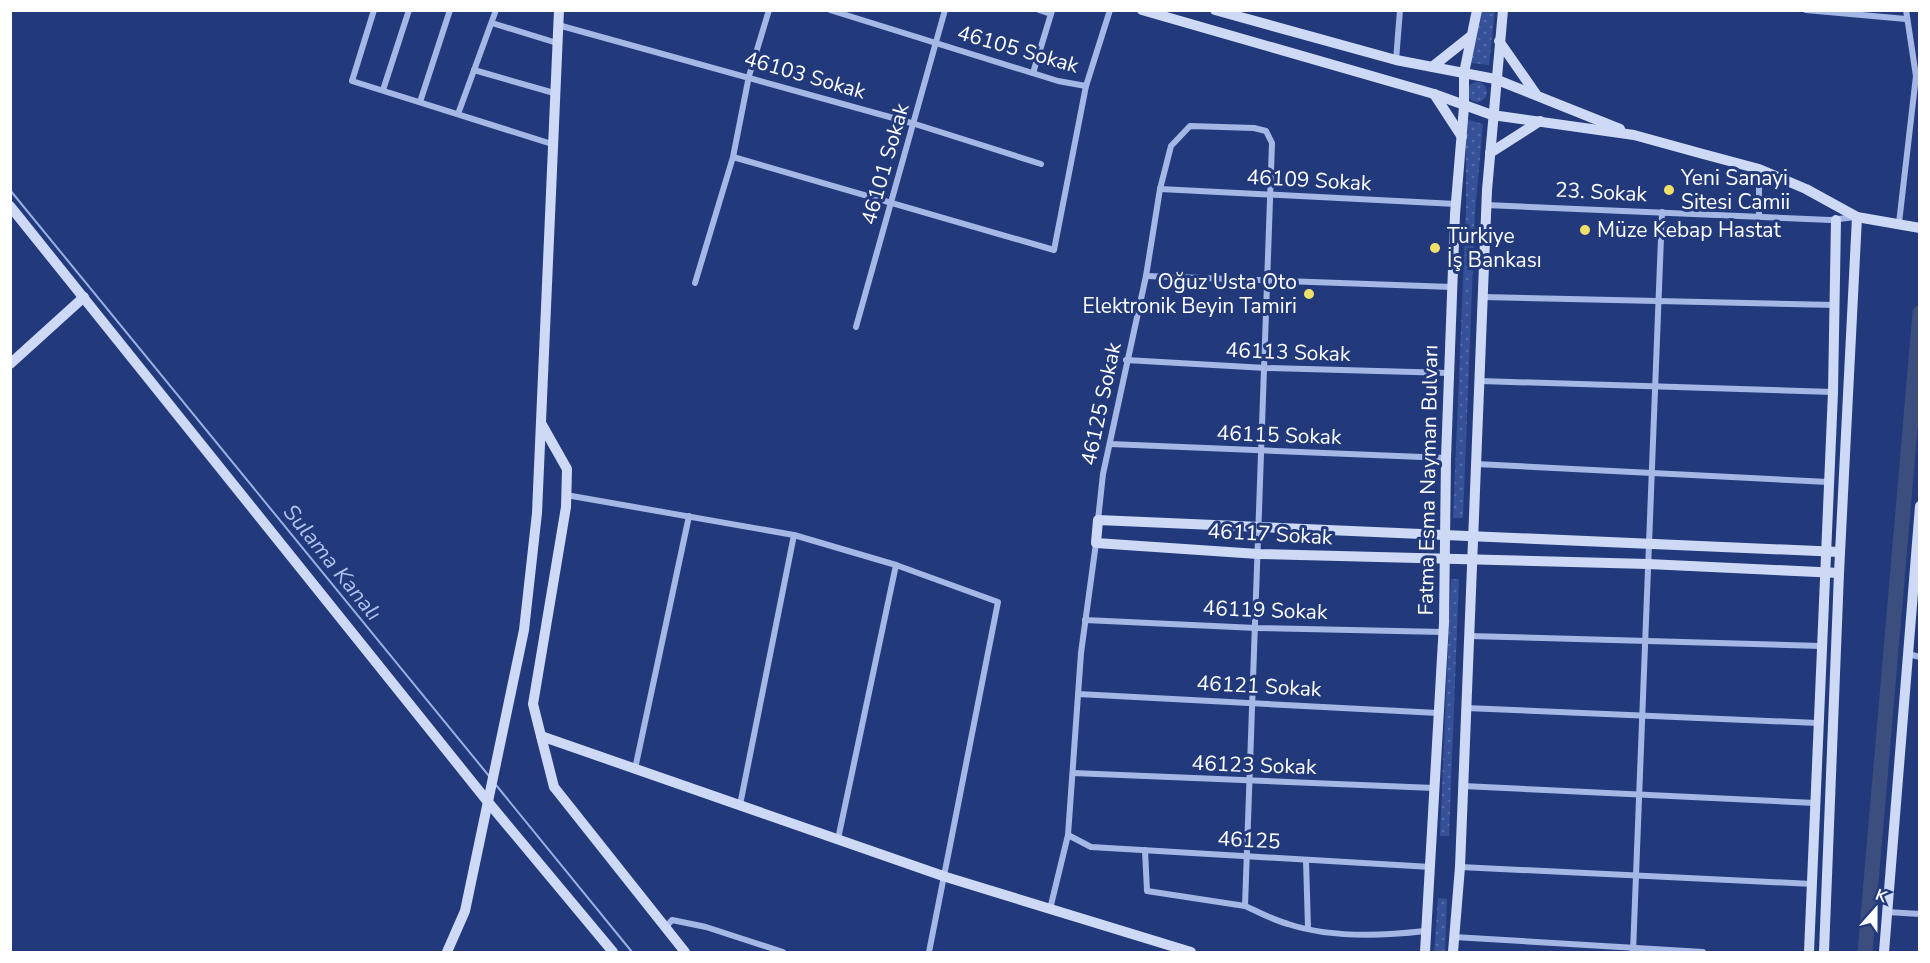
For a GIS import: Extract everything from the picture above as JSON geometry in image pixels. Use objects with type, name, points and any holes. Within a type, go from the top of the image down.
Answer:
[{"type":"street","points":[[374,10],[352,81],[552,144]]},
{"type":"street","points":[[383,90],[409,10]]},
{"type":"street","points":[[420,102],[450,10]]},
{"type":"street","points":[[458,114],[496,10]]},
{"type":"street","points":[[447,952],[465,911],[524,630],[537,513],[559,10]]},
{"type":"street","points":[[695,283],[733,157],[749,76],[769,10]]},
{"type":"street","name":"46105 Sokak","points":[[830,10],[1033,73],[1086,86],[1110,10]]},
{"type":"street","name":"46101 Sokak","points":[[856,327],[915,124],[945,10]]},
{"type":"street","points":[[1033,73],[1051,12],[1040,10]]},
{"type":"street","points":[[1142,10],[1434,94],[1464,107],[1492,115],[1634,135]]},
{"type":"street","points":[[1215,10],[1396,60],[1495,79],[1634,135],[1759,170],[1806,189],[1857,217],[1920,228]]},
{"type":"street","points":[[1396,60],[1400,10]]},
{"type":"street","name":"Fatma Esma Nayman Bulvarı","points":[[1425,952],[1443,632],[1446,458],[1456,204],[1464,107],[1464,73],[1476,10]]},
{"type":"street","points":[[1453,952],[1460,867],[1486,205],[1495,79],[1503,10]]},
{"type":"street","points":[[1806,10],[1906,18]]},
{"type":"street","points":[[1899,223],[1916,76],[1906,10]]},
{"type":"street","points":[[492,23],[557,43]]},
{"type":"street","name":"46103 Sokak","points":[[558,25],[749,76],[915,124],[1041,164]]},
{"type":"street","points":[[1432,67],[1471,36]]},
{"type":"street","points":[[1499,41],[1536,94]]},
{"type":"street","points":[[474,70],[554,93]]},
{"type":"street","points":[[733,157],[1053,250],[1086,86]]},
{"type":"street","points":[[1434,94],[1462,137]]},
{"type":"street","points":[[1490,153],[1540,122]]},
{"type":"street","name":"46125 Sokak","points":[[1098,520],[1103,474],[1146,276],[1160,189],[1171,146],[1191,126],[1254,128],[1266,131],[1272,143],[1271,194],[1260,527],[1245,856],[1245,906]]},
{"type":"street","points":[[1759,170],[1760,217]]},
{"type":"street","name":"46109 Sokak","points":[[1160,189],[1456,204]]},
{"type":"street","name":"23. Sokak","points":[[1486,205],[1836,220],[1857,217]]},
{"type":"street","points":[[10,206],[488,802],[613,952]]},
{"type":"street","points":[[1633,950],[1662,212]]},
{"type":"street","points":[[1824,952],[1839,573],[1857,217]]},
{"type":"street","points":[[1809,952],[1833,392],[1836,220]]},
{"type":"street","points":[[1146,276],[1452,287]]},
{"type":"street","points":[[10,364],[84,297]]},
{"type":"street","points":[[1483,297],[1834,305]]},
{"type":"street","name":"46113 Sokak","points":[[1126,360],[1266,368],[1449,373]]},
{"type":"street","points":[[1480,381],[1833,392]]},
{"type":"street","points":[[541,423],[567,469],[566,495],[533,704],[554,787],[685,952]]},
{"type":"street","name":"46115 Sokak","points":[[1110,444],[1446,458]]},
{"type":"street","points":[[1476,464],[1828,482]]},
{"type":"street","points":[[566,495],[794,535],[896,565],[998,602],[946,877],[929,952]]},
{"type":"street","points":[[1884,952],[1908,654],[1916,596],[1920,506]]},
{"type":"street","points":[[634,769],[689,516]]},
{"type":"street","points":[[1050,909],[1068,835],[1085,620],[1098,520]]},
{"type":"street","name":"46117 Sokak","points":[[1098,520],[1648,546],[1840,552]]},
{"type":"street","points":[[740,805],[794,535]]},
{"type":"street","name":"46117 Sokak","points":[[1096,543],[1258,554],[1443,560],[1473,558],[1839,573]]},
{"type":"street","points":[[838,839],[896,565]]},
{"type":"street","name":"46119 Sokak","points":[[1085,620],[1256,628],[1443,632]]},
{"type":"street","points":[[1469,636],[1821,645]]},
{"type":"street","points":[[1908,654],[1920,657]]},
{"type":"street","name":"46121 Sokak","points":[[1078,694],[1252,701],[1438,713]]},
{"type":"street","points":[[1466,708],[1818,723]]},
{"type":"street","points":[[541,736],[946,877],[1191,952]]},
{"type":"street","name":"46123 Sokak","points":[[1073,774],[1434,789]]},
{"type":"street","points":[[1463,786],[1815,803]]},
{"type":"street","name":"46125","points":[[1068,835],[1091,847],[1431,867]]},
{"type":"street","points":[[1145,850],[1148,891],[1245,906],[1288,924],[1308,928],[1351,934],[1425,931]]},
{"type":"street","points":[[1306,860],[1308,928]]},
{"type":"street","points":[[1460,867],[1812,884]]},
{"type":"street","points":[[1887,912],[1920,914]]},
{"type":"street","points":[[665,928],[672,920],[706,927],[783,952]]},
{"type":"street","points":[[1454,937],[1633,950],[1703,952]]},
{"type":"shaded area","points":[[1479,11],[1495,11],[1489,65],[1470,63]]},
{"type":"shaded area","points":[[1473,82],[1481,82],[1487,88],[1487,96],[1481,102],[1473,102],[1467,96],[1467,88]]},
{"type":"shaded area","points":[[1466,119],[1483,124],[1475,213],[1463,518],[1453,518],[1466,211]]},
{"type":"shaded area","points":[[1451,579],[1459,579],[1449,836],[1440,836]]},
{"type":"shaded area","points":[[1438,898],[1447,899],[1445,952],[1434,952]]},
{"type":"waterway","name":"Sulama Kanalı","points":[[10,190],[489,776]]},
{"type":"waterway","points":[[1865,952],[1920,313]]},
{"type":"waterway","name":"Sulama Kanalı","points":[[496,785],[632,952]]},
{"type":"place","name":"Yeni Sanayi Sitesi Camii","points":[[1669,190]]},
{"type":"place","name":"Müze Kebap Hastat","points":[[1585,230]]},
{"type":"place","name":"Türkiye İş Bankası","points":[[1435,248]]},
{"type":"place","name":"Oğuz Usta Oto Elektronik Beyin Tamiri","points":[[1309,294]]}]
